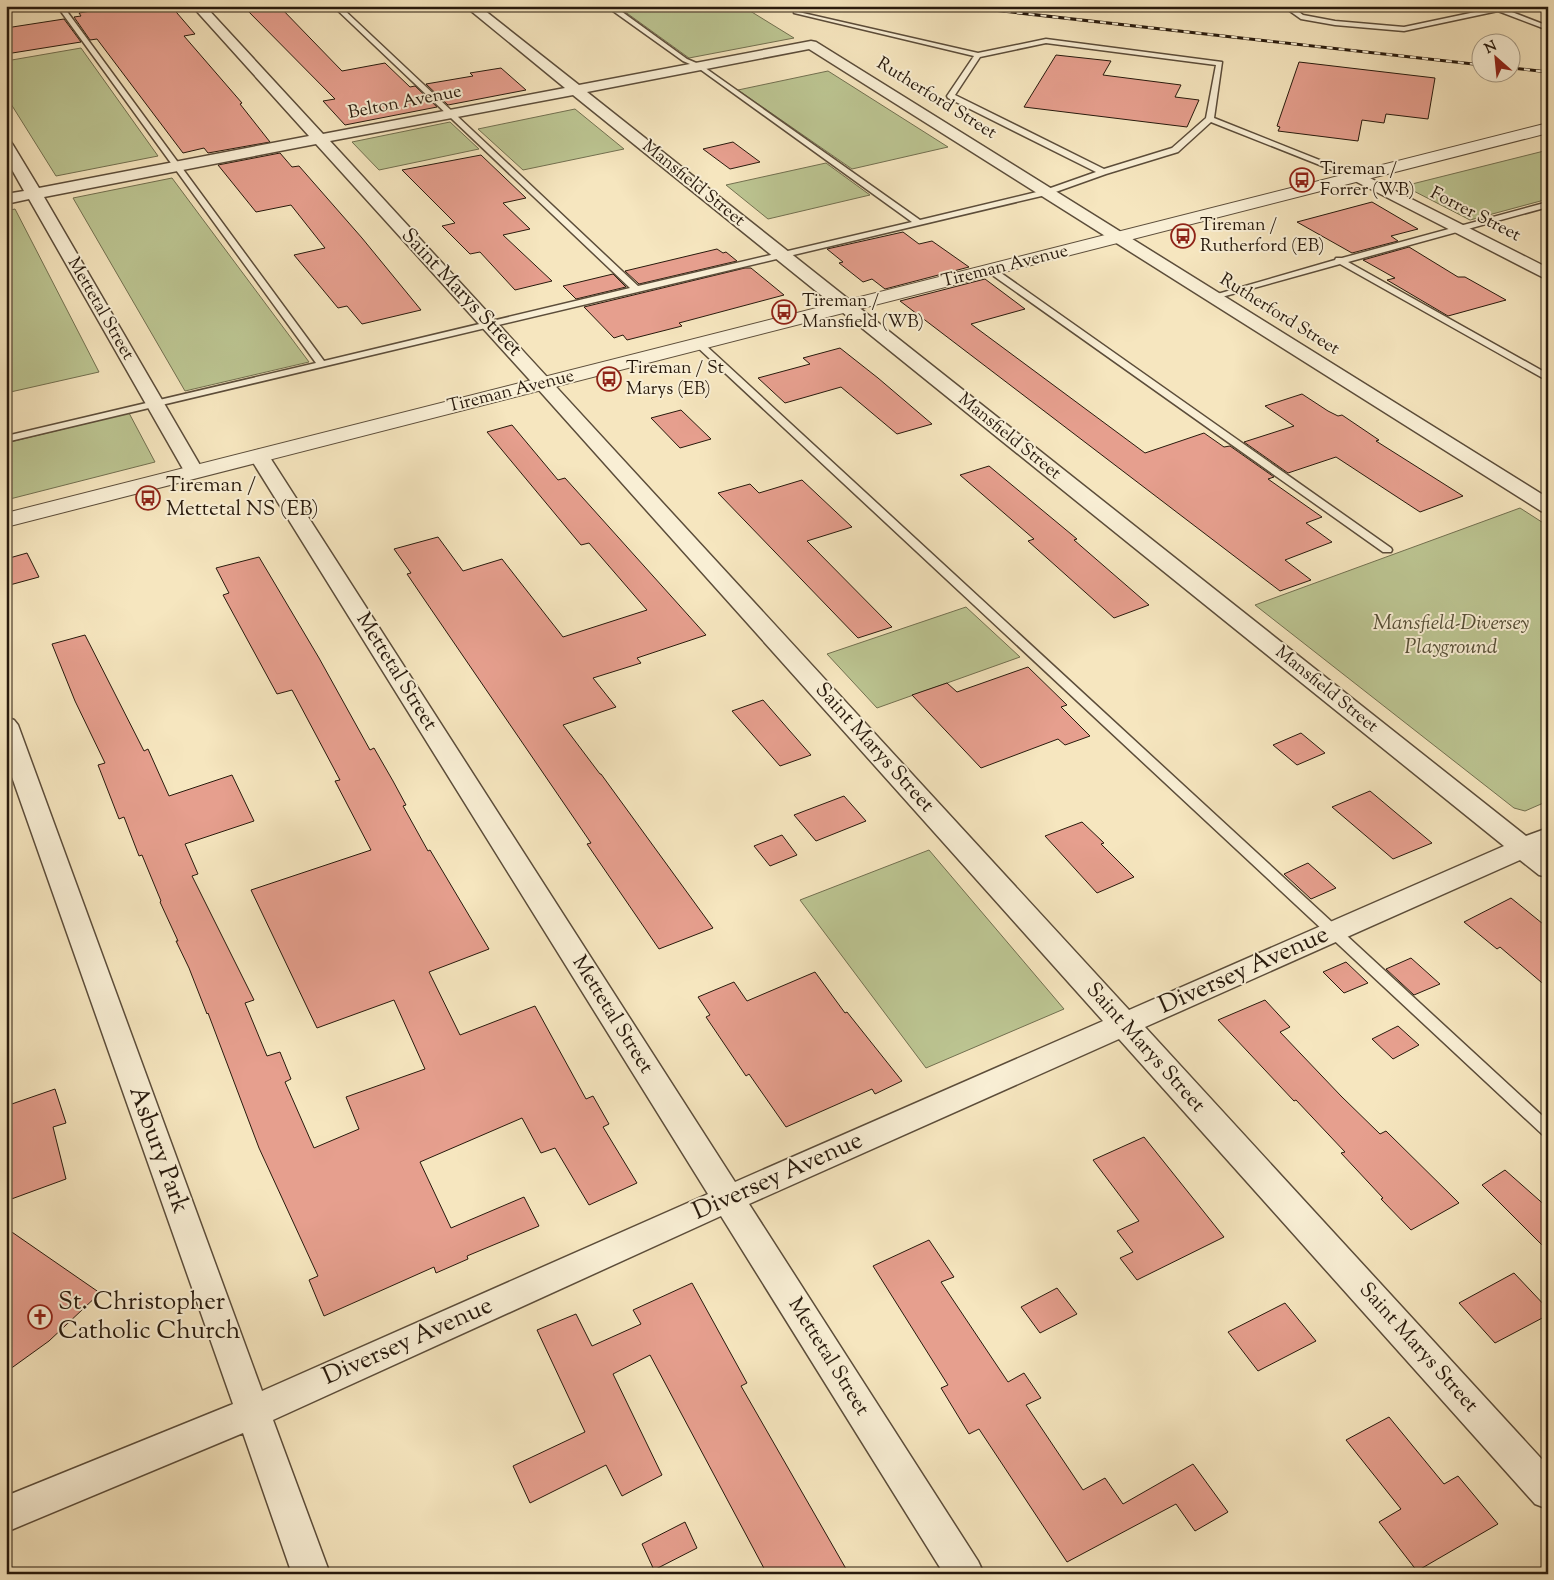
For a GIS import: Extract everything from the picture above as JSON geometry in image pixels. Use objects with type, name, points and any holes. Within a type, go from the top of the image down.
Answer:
[{"type":"street","name":"Saint Marys Street","points":[[198,6],[544,384],[1548,1492]]},
{"type":"street","name":"Mansfield Street","points":[[471,6],[847,307],[1535,843],[1548,868]]},
{"type":"street","name":"Belton Avenue","points":[[6,199],[811,45]]},
{"type":"street","name":"Rutherford Street","points":[[811,45],[1548,507]]},
{"type":"street","name":"Tireman Avenue","points":[[194,472],[1548,128]]},
{"type":"street","name":"Mettetal Street","points":[[6,145],[194,472]]},
{"type":"street","name":"Forrer Street","points":[[1358,177],[1548,275]]},
{"type":"street","name":"Mettetal Street","points":[[259,456],[965,1574]]},
{"type":"street","points":[[6,520],[194,472]]},
{"type":"street","name":"Asbury Park","points":[[6,725],[252,1412],[312,1574]]},
{"type":"street","name":"Diversey Avenue","points":[[6,1514],[252,1412],[728,1199],[1535,843]]},
{"type":"lane","points":[[60,6],[322,364]]},
{"type":"lane","points":[[336,6],[448,114],[636,289]]},
{"type":"lane","points":[[609,6],[685,60],[699,66],[918,222]]},
{"type":"lane","points":[[1181,6],[1188,6]]},
{"type":"lane","points":[[1288,6],[1301,16],[1326,22],[1404,29],[1499,9],[1548,28]]},
{"type":"lane","points":[[6,439],[1047,192],[1103,172],[1175,150],[1210,119],[1220,63],[1046,42],[978,55],[796,12]]},
{"type":"lane","points":[[978,55],[951,96],[1103,172]]},
{"type":"lane","points":[[1210,119],[1358,177]]},
{"type":"lane","points":[[1211,297],[1339,260],[1548,204]]},
{"type":"lane","points":[[1339,260],[1548,378]]},
{"type":"lane","points":[[991,270],[1387,550]]},
{"type":"lane","points":[[699,344],[1548,1131]]},
{"type":"green space","points":[[617,6],[742,6],[794,38],[689,58]]},
{"type":"green space","points":[[81,48],[158,156],[56,176],[6,96],[6,61]]},
{"type":"green space","points":[[828,71],[948,147],[852,169],[738,90]]},
{"type":"green space","points":[[575,109],[624,149],[523,170],[478,129]]},
{"type":"green space","points":[[450,122],[479,149],[379,170],[352,142]]},
{"type":"green space","points":[[1548,150],[1548,199],[1470,220],[1404,186]]},
{"type":"green space","points":[[826,163],[870,195],[768,219],[726,185]]},
{"type":"green space","points":[[172,178],[309,362],[185,391],[73,198]]},
{"type":"green space","points":[[15,209],[99,372],[6,393],[6,211]]},
{"type":"green space","points":[[129,413],[155,462],[6,500],[6,443]]},
{"type":"green space","name":"Mansfield-Diversey Playground","points":[[1520,508],[1548,526],[1548,801],[1525,811],[1514,808],[1255,605]]},
{"type":"green space","points":[[966,607],[1020,657],[877,708],[827,654]]},
{"type":"green space","points":[[929,850],[1064,1009],[926,1068],[800,900]]},
{"type":"building","points":[[121,6],[171,6],[195,34],[184,36],[242,103],[240,104],[270,142],[208,153],[204,148],[183,153],[97,39],[90,40],[74,17],[81,16],[79,13]]},
{"type":"building","points":[[243,6],[279,6],[342,71],[385,63],[410,87],[415,86],[437,107],[345,125],[323,101],[335,99]]},
{"type":"building","points":[[64,19],[81,42],[6,54],[6,28]]},
{"type":"building","points":[[1056,55],[1111,61],[1103,75],[1181,85],[1175,97],[1199,100],[1187,127],[1024,107]]},
{"type":"building","points":[[1299,62],[1435,78],[1428,119],[1386,114],[1384,123],[1362,120],[1358,141],[1278,131],[1280,127],[1277,126]]},
{"type":"building","points":[[501,68],[526,90],[448,105],[426,84],[473,76],[470,73]]},
{"type":"building","points":[[733,142],[760,162],[730,169],[703,149]]},
{"type":"building","points":[[280,153],[292,167],[299,166],[362,238],[421,310],[362,324],[347,306],[338,308],[294,255],[325,248],[291,205],[256,212],[218,165]]},
{"type":"building","points":[[481,155],[526,198],[503,203],[530,229],[503,235],[552,281],[515,290],[480,252],[470,254],[442,226],[455,223],[402,170]]},
{"type":"building","points":[[1372,202],[1418,229],[1391,236],[1398,241],[1352,253],[1297,222]]},
{"type":"building","points":[[903,232],[919,244],[932,241],[969,267],[885,289],[872,279],[863,282],[839,263],[843,262],[827,249]]},
{"type":"building","points":[[1409,247],[1458,277],[1465,277],[1506,300],[1448,316],[1387,280],[1395,278],[1363,260]]},
{"type":"building","points":[[717,249],[723,253],[726,252],[737,261],[639,284],[625,271]]},
{"type":"building","points":[[751,268],[784,295],[679,323],[682,326],[627,340],[623,335],[614,338],[584,307]]},
{"type":"building","points":[[613,274],[626,287],[576,299],[563,286]]},
{"type":"building","points":[[985,279],[1025,309],[971,324],[1145,453],[1204,433],[1224,447],[1230,446],[1274,477],[1268,479],[1322,517],[1306,523],[1332,542],[1285,560],[1311,580],[1280,591],[900,301]]},
{"type":"building","points":[[840,348],[932,424],[897,434],[841,387],[785,403],[758,378],[810,364],[803,358]]},
{"type":"building","points":[[1302,394],[1328,411],[1338,416],[1342,415],[1379,440],[1376,441],[1463,496],[1420,512],[1336,457],[1288,473],[1244,442],[1294,426],[1265,406]]},
{"type":"building","points":[[681,410],[711,439],[680,448],[651,418]]},
{"type":"building","points":[[512,425],[558,480],[565,478],[706,635],[637,658],[641,663],[593,678],[616,707],[563,725],[713,928],[659,949],[587,844],[591,843],[407,574],[411,573],[394,549],[438,537],[463,571],[502,559],[563,637],[647,610],[589,543],[581,545],[487,432]]},
{"type":"building","points":[[989,466],[1077,539],[1074,540],[1149,605],[1114,618],[1028,541],[1034,539],[960,475]]},
{"type":"building","points":[[802,480],[852,527],[807,541],[892,627],[858,638],[718,493],[750,484],[759,493]]},
{"type":"building","points":[[27,553],[39,577],[6,586],[6,559]]},
{"type":"building","points":[[259,557],[319,658],[370,750],[374,748],[393,781],[406,805],[403,806],[428,851],[430,850],[489,949],[429,972],[460,1035],[535,1006],[586,1099],[593,1096],[609,1124],[603,1127],[637,1183],[589,1205],[555,1148],[541,1153],[522,1118],[420,1162],[451,1228],[524,1197],[539,1226],[467,1256],[468,1259],[436,1273],[434,1267],[324,1316],[309,1280],[318,1276],[259,1148],[208,1013],[176,941],[178,941],[160,902],[142,855],[139,856],[124,817],[119,819],[98,765],[105,763],[75,701],[52,644],[85,635],[144,751],[148,749],[169,796],[232,775],[254,821],[185,844],[198,874],[192,876],[254,1000],[245,1003],[267,1056],[280,1052],[291,1079],[285,1082],[314,1148],[359,1129],[346,1097],[425,1069],[394,1000],[317,1028],[251,890],[371,850],[335,781],[340,780],[292,690],[277,694],[223,595],[229,593],[216,568]]},
{"type":"building","points":[[1028,667],[1067,705],[1061,707],[1090,736],[1065,745],[1058,739],[981,768],[912,695],[947,683],[957,692]]},
{"type":"building","points":[[763,700],[811,755],[780,766],[732,711]]},
{"type":"building","points":[[1301,733],[1325,753],[1297,765],[1273,745]]},
{"type":"building","points":[[1370,791],[1432,843],[1393,859],[1332,807]]},
{"type":"building","points":[[844,796],[866,821],[816,841],[794,815]]},
{"type":"building","points":[[1082,822],[1104,843],[1101,844],[1134,877],[1097,893],[1045,836]]},
{"type":"building","points":[[782,835],[797,855],[770,866],[754,846]]},
{"type":"building","points":[[1308,863],[1336,888],[1311,899],[1284,874]]},
{"type":"building","points":[[1511,898],[1548,928],[1548,988],[1500,947],[1497,949],[1464,922]]},
{"type":"building","points":[[1411,958],[1440,984],[1414,995],[1386,969]]},
{"type":"building","points":[[1346,962],[1368,983],[1344,993],[1323,972]]},
{"type":"building","points":[[815,972],[845,1013],[847,1012],[902,1081],[875,1094],[872,1089],[786,1127],[749,1074],[746,1076],[706,1017],[710,1015],[698,997],[734,982],[747,1001]]},
{"type":"building","points":[[1265,1000],[1290,1027],[1280,1032],[1341,1096],[1380,1134],[1386,1131],[1459,1203],[1411,1230],[1381,1199],[1383,1198],[1341,1153],[1345,1152],[1218,1020]]},
{"type":"building","points":[[1398,1026],[1419,1045],[1393,1059],[1372,1039]]},
{"type":"building","points":[[55,1089],[66,1123],[53,1127],[66,1179],[6,1201],[6,1106]]},
{"type":"building","points":[[1144,1137],[1224,1237],[1137,1280],[1120,1258],[1133,1252],[1117,1231],[1139,1221],[1093,1160]]},
{"type":"building","points":[[1505,1170],[1548,1208],[1548,1251],[1482,1185]]},
{"type":"building","name":"St. Christopher Catholic Church","points":[[6,1228],[100,1293],[49,1341],[6,1372]]},
{"type":"building","points":[[929,1240],[954,1277],[941,1282],[1008,1382],[1024,1373],[1041,1398],[1026,1405],[1083,1490],[1105,1478],[1123,1504],[1193,1464],[1228,1512],[1195,1531],[1176,1504],[1067,1562],[979,1429],[969,1434],[941,1388],[948,1385],[873,1266]]},
{"type":"building","points":[[1514,1273],[1548,1309],[1548,1315],[1495,1343],[1459,1303]]},
{"type":"building","points":[[692,1283],[747,1383],[741,1386],[849,1574],[767,1574],[650,1355],[613,1374],[662,1475],[622,1496],[606,1465],[530,1503],[513,1466],[585,1432],[537,1330],[576,1314],[592,1346],[641,1324],[633,1310]]},
{"type":"building","points":[[1057,1288],[1077,1314],[1040,1333],[1021,1307]]},
{"type":"building","points":[[1285,1303],[1316,1341],[1258,1371],[1228,1332]]},
{"type":"building","points":[[1389,1417],[1444,1484],[1458,1476],[1498,1524],[1417,1571],[1379,1522],[1401,1509],[1346,1440]]},
{"type":"building","points":[[685,1522],[697,1548],[654,1570],[642,1544]]},
{"type":"railway","points":[[957,6],[1472,64]]},
{"type":"railway","points":[[1522,69],[1548,72]]},
{"type":"place","name":"Tireman / Forrer (WB)","points":[[1302,180]]},
{"type":"place","name":"Tireman / Rutherford (EB)","points":[[1183,236]]},
{"type":"place","name":"Tireman / Mansfield (WB)","points":[[784,312]]},
{"type":"place","name":"Tireman / St Marys (EB)","points":[[609,379]]},
{"type":"place","name":"Tireman / Mettetal NS (EB)","points":[[148,498]]},
{"type":"place","name":"St. Christopher Catholic Church","points":[[40,1317]]}]
